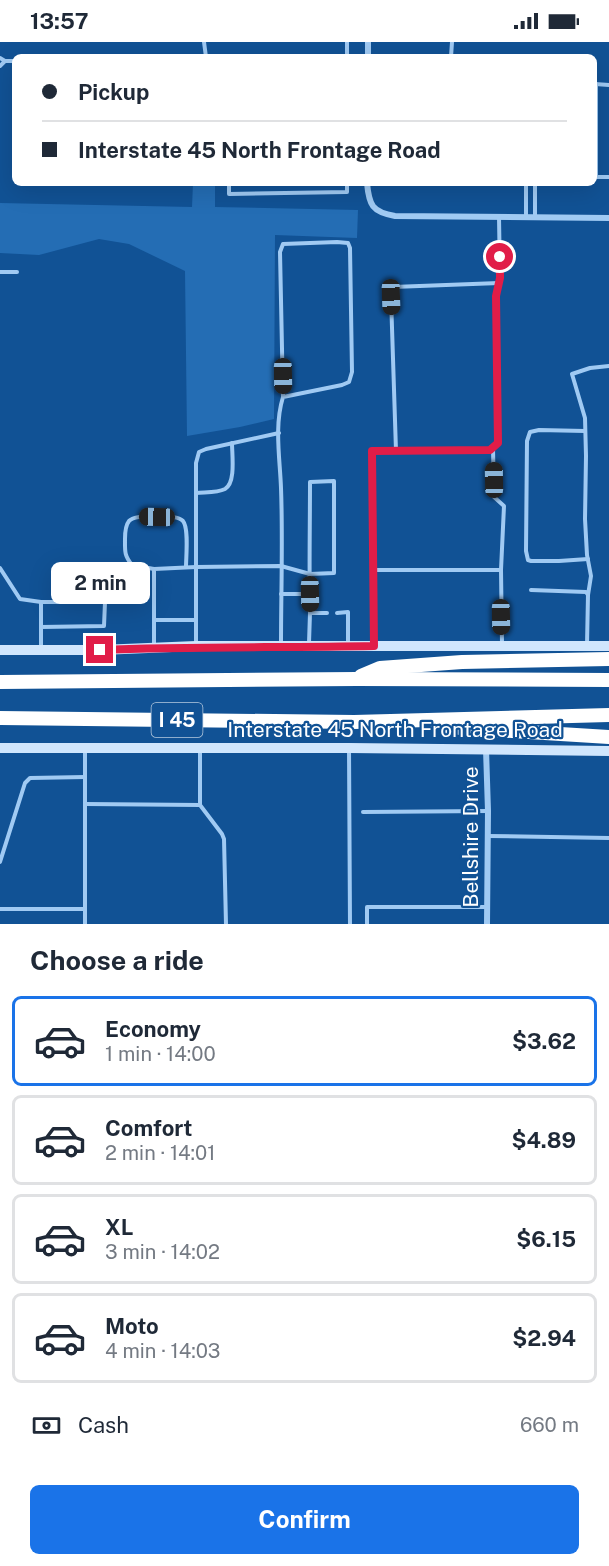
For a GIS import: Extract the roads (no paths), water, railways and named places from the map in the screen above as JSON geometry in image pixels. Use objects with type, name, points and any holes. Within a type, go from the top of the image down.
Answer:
[{"type":"highway","points":[[357,678],[380,668],[416,665],[609,659]]},
{"type":"highway","name":"I 45","points":[[0,682],[357,678],[609,680]]},
{"type":"highway","name":"I 45","points":[[0,718],[354,722],[609,716]]},
{"type":"highway","points":[[354,722],[609,737]]},
{"type":"main road","points":[[0,650],[100,650],[196,646],[609,646]]},
{"type":"main road","name":"Interstate 45 North Frontage Road","points":[[3,747],[609,751]]},
{"type":"street","points":[[368,186],[371,205],[376,211],[394,216],[609,218]]},
{"type":"street","name":"Bellshire Drive","points":[[486,749],[487,924]]},
{"type":"lane","points":[[0,58],[12,61]]},
{"type":"lane","points":[[0,66],[5,61]]},
{"type":"lane","points":[[229,186],[229,194],[347,192],[347,186]]},
{"type":"lane","points":[[525,218],[526,186]]},
{"type":"lane","points":[[535,186],[535,218]]},
{"type":"lane","points":[[374,646],[372,451],[490,450],[498,443],[496,296],[500,278],[499,217]]},
{"type":"lane","points":[[281,647],[279,433],[280,407],[283,397],[280,252],[283,244],[348,243],[350,248],[352,372],[349,382],[283,397]]},
{"type":"lane","points":[[0,272],[17,272]]},
{"type":"lane","points":[[396,451],[391,297],[393,287],[499,283]]},
{"type":"lane","points":[[587,646],[588,595],[591,576],[585,519],[585,418],[572,374],[590,368],[609,366]]},
{"type":"lane","points":[[585,431],[539,430],[530,432],[527,441],[526,551],[527,558],[531,561],[588,559]]},
{"type":"lane","points":[[196,646],[196,463],[199,452],[279,433]]},
{"type":"lane","points":[[196,493],[223,490],[229,486],[232,480],[232,443]]},
{"type":"lane","points":[[494,447],[494,496],[504,506],[501,570],[502,647]]},
{"type":"lane","points":[[186,567],[186,527],[182,520],[176,517],[138,516],[130,520],[126,527],[126,557],[132,565],[154,569],[281,566],[310,574],[334,573],[333,481],[310,482],[310,574],[310,613],[309,647]]},
{"type":"lane","points":[[0,568],[20,599],[40,602],[105,602],[104,626],[41,627]]},
{"type":"lane","points":[[154,569],[154,648]]},
{"type":"lane","points":[[372,570],[501,570]]},
{"type":"lane","points":[[531,590],[583,591],[588,595]]},
{"type":"lane","points":[[281,594],[310,594]]},
{"type":"lane","points":[[40,602],[41,650]]},
{"type":"lane","points":[[337,613],[348,612],[348,646]]},
{"type":"lane","points":[[310,613],[327,613]]},
{"type":"lane","points":[[154,620],[196,620]]},
{"type":"lane","points":[[85,747],[85,924]]},
{"type":"lane","points":[[201,748],[200,805],[224,839],[225,924]]},
{"type":"lane","points":[[349,748],[351,924]]},
{"type":"lane","points":[[0,862],[25,783],[30,778],[85,777]]},
{"type":"lane","points":[[85,804],[200,805]]},
{"type":"lane","points":[[363,812],[488,812]]},
{"type":"lane","points":[[487,836],[609,838]]},
{"type":"lane","points":[[367,924],[367,907],[487,907]]},
{"type":"lane","points":[[0,909],[85,909]]}]
